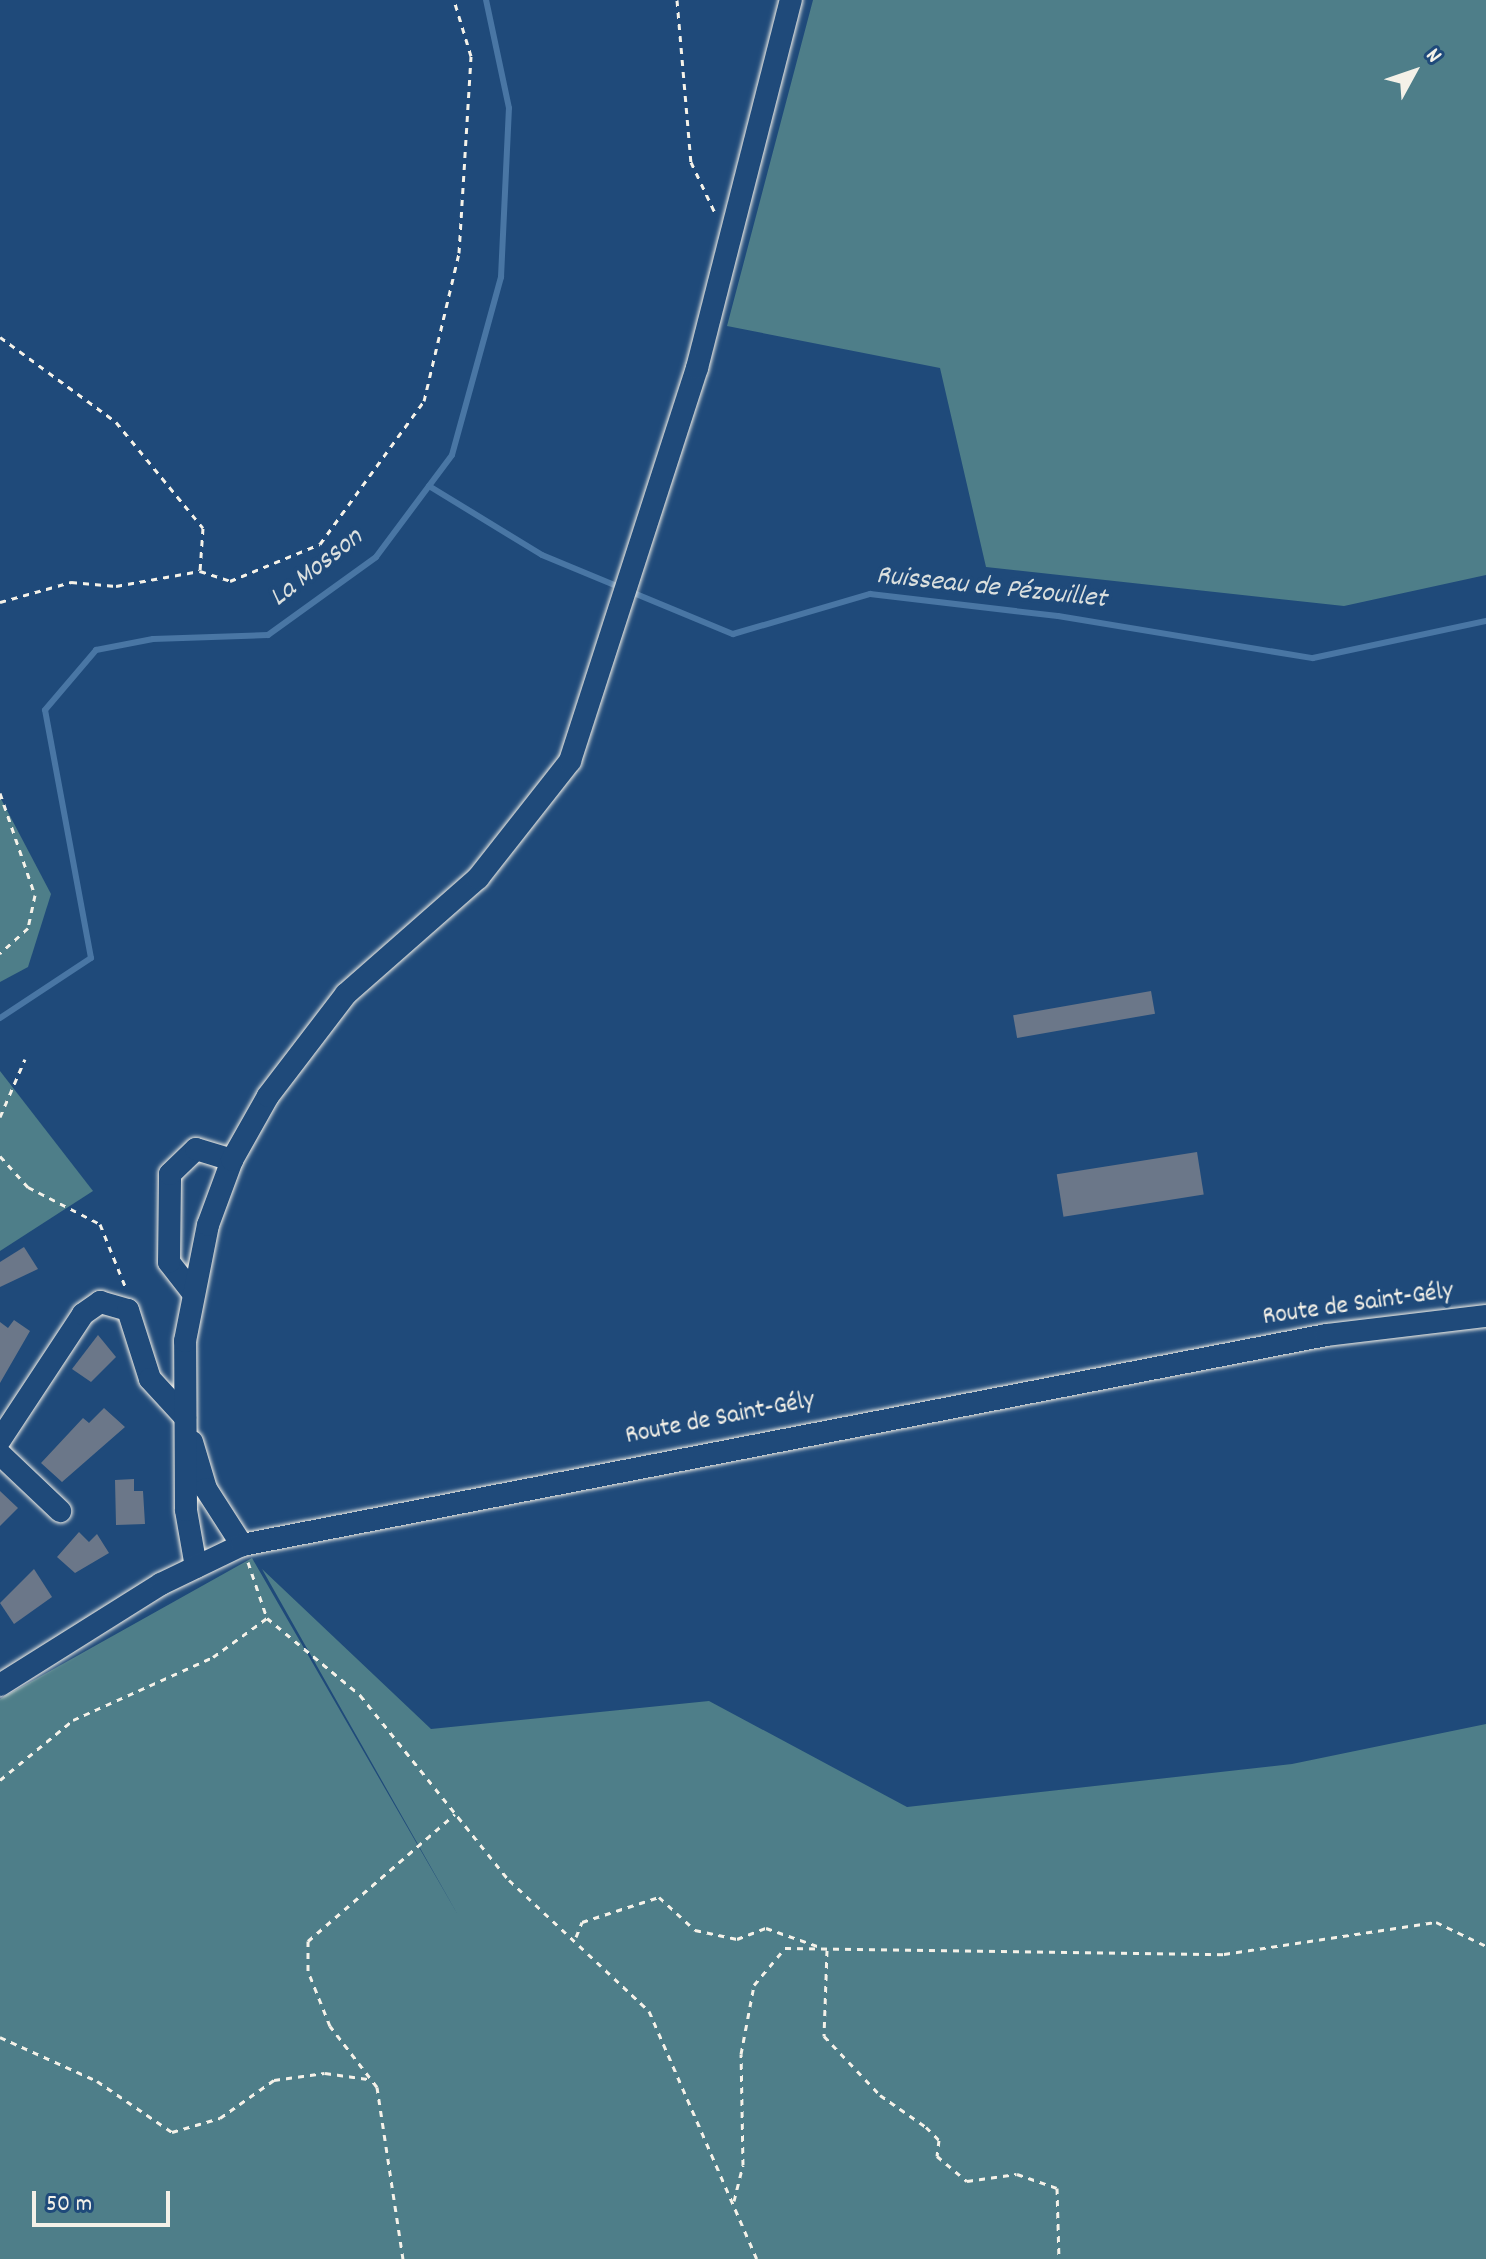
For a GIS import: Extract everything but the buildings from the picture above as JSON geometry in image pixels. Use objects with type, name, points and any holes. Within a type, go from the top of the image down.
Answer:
[{"type":"street","points":[[196,1567],[186,1510],[185,1417],[193,1293],[232,1160],[276,1084],[346,994],[445,910],[533,817],[570,761],[623,602],[732,230],[791,0]]},
{"type":"street","points":[[193,1293],[169,1262],[170,1174],[196,1149],[232,1160]]},
{"type":"street","points":[[0,1440],[83,1314],[100,1302],[128,1310],[150,1379],[185,1417],[206,1489],[242,1545]]},
{"type":"street","name":"Route de Saint-Gély","points":[[0,1685],[196,1567],[242,1545],[1326,1335],[1486,1316]]},
{"type":"street","points":[[0,1454],[60,1511]]},
{"type":"path","points":[[0,602],[71,582],[116,586],[200,571],[230,581],[320,544],[424,401],[459,253],[471,56],[454,0]]},
{"type":"path","points":[[677,0],[691,162],[717,216],[732,230]]},
{"type":"path","points":[[0,337],[116,422],[203,528],[200,571]]},
{"type":"path","points":[[0,793],[35,895],[28,928],[0,953]]},
{"type":"path","points":[[0,1117],[25,1059]]},
{"type":"path","points":[[0,1156],[28,1187],[100,1224],[122,1264],[128,1310]]},
{"type":"path","points":[[242,1545],[267,1618],[360,1695],[509,1880],[576,1938],[649,2011],[757,2259]]},
{"type":"path","points":[[0,1780],[73,1720],[213,1657],[267,1618]]},
{"type":"path","points":[[403,2259],[384,2115],[368,2079],[330,2026],[308,1971],[308,1941],[455,1814]]},
{"type":"path","points":[[576,1938],[582,1922],[659,1897],[695,1930],[737,1939],[766,1928],[826,1949]]},
{"type":"path","points":[[734,2201],[743,2165],[741,2054],[754,1985],[785,1948],[1224,1954],[1436,1922],[1486,1946]]},
{"type":"path","points":[[826,1949],[824,2036],[880,2095],[926,2127],[939,2140],[937,2156],[967,2181],[1017,2174],[1057,2188],[1059,2259]]},
{"type":"path","points":[[0,2037],[97,2081],[172,2132],[220,2118],[274,2080],[325,2073],[368,2079]]},
{"type":"green space","points":[[813,0],[1486,0],[1486,575],[1344,606],[986,567],[940,368],[727,326]]},
{"type":"green space","points":[[0,797],[51,894],[28,967],[0,982]]},
{"type":"green space","points":[[0,1071],[93,1191],[0,1251]]},
{"type":"green space","points":[[252,1558],[458,1915],[262,1569],[431,1729],[709,1701],[907,1807],[1292,1764],[1486,1724],[1486,2259],[0,2259],[0,1699]]},
{"type":"waterway","name":"La Mosson","points":[[0,1018],[91,958],[45,710],[96,650],[153,639],[268,635],[376,557],[452,455],[501,277],[509,108],[486,0]]},
{"type":"waterway","name":"Ruisseau de Pézouillet","points":[[429,486],[542,555],[733,634],[870,594],[1058,616],[1313,658],[1486,621]]}]
